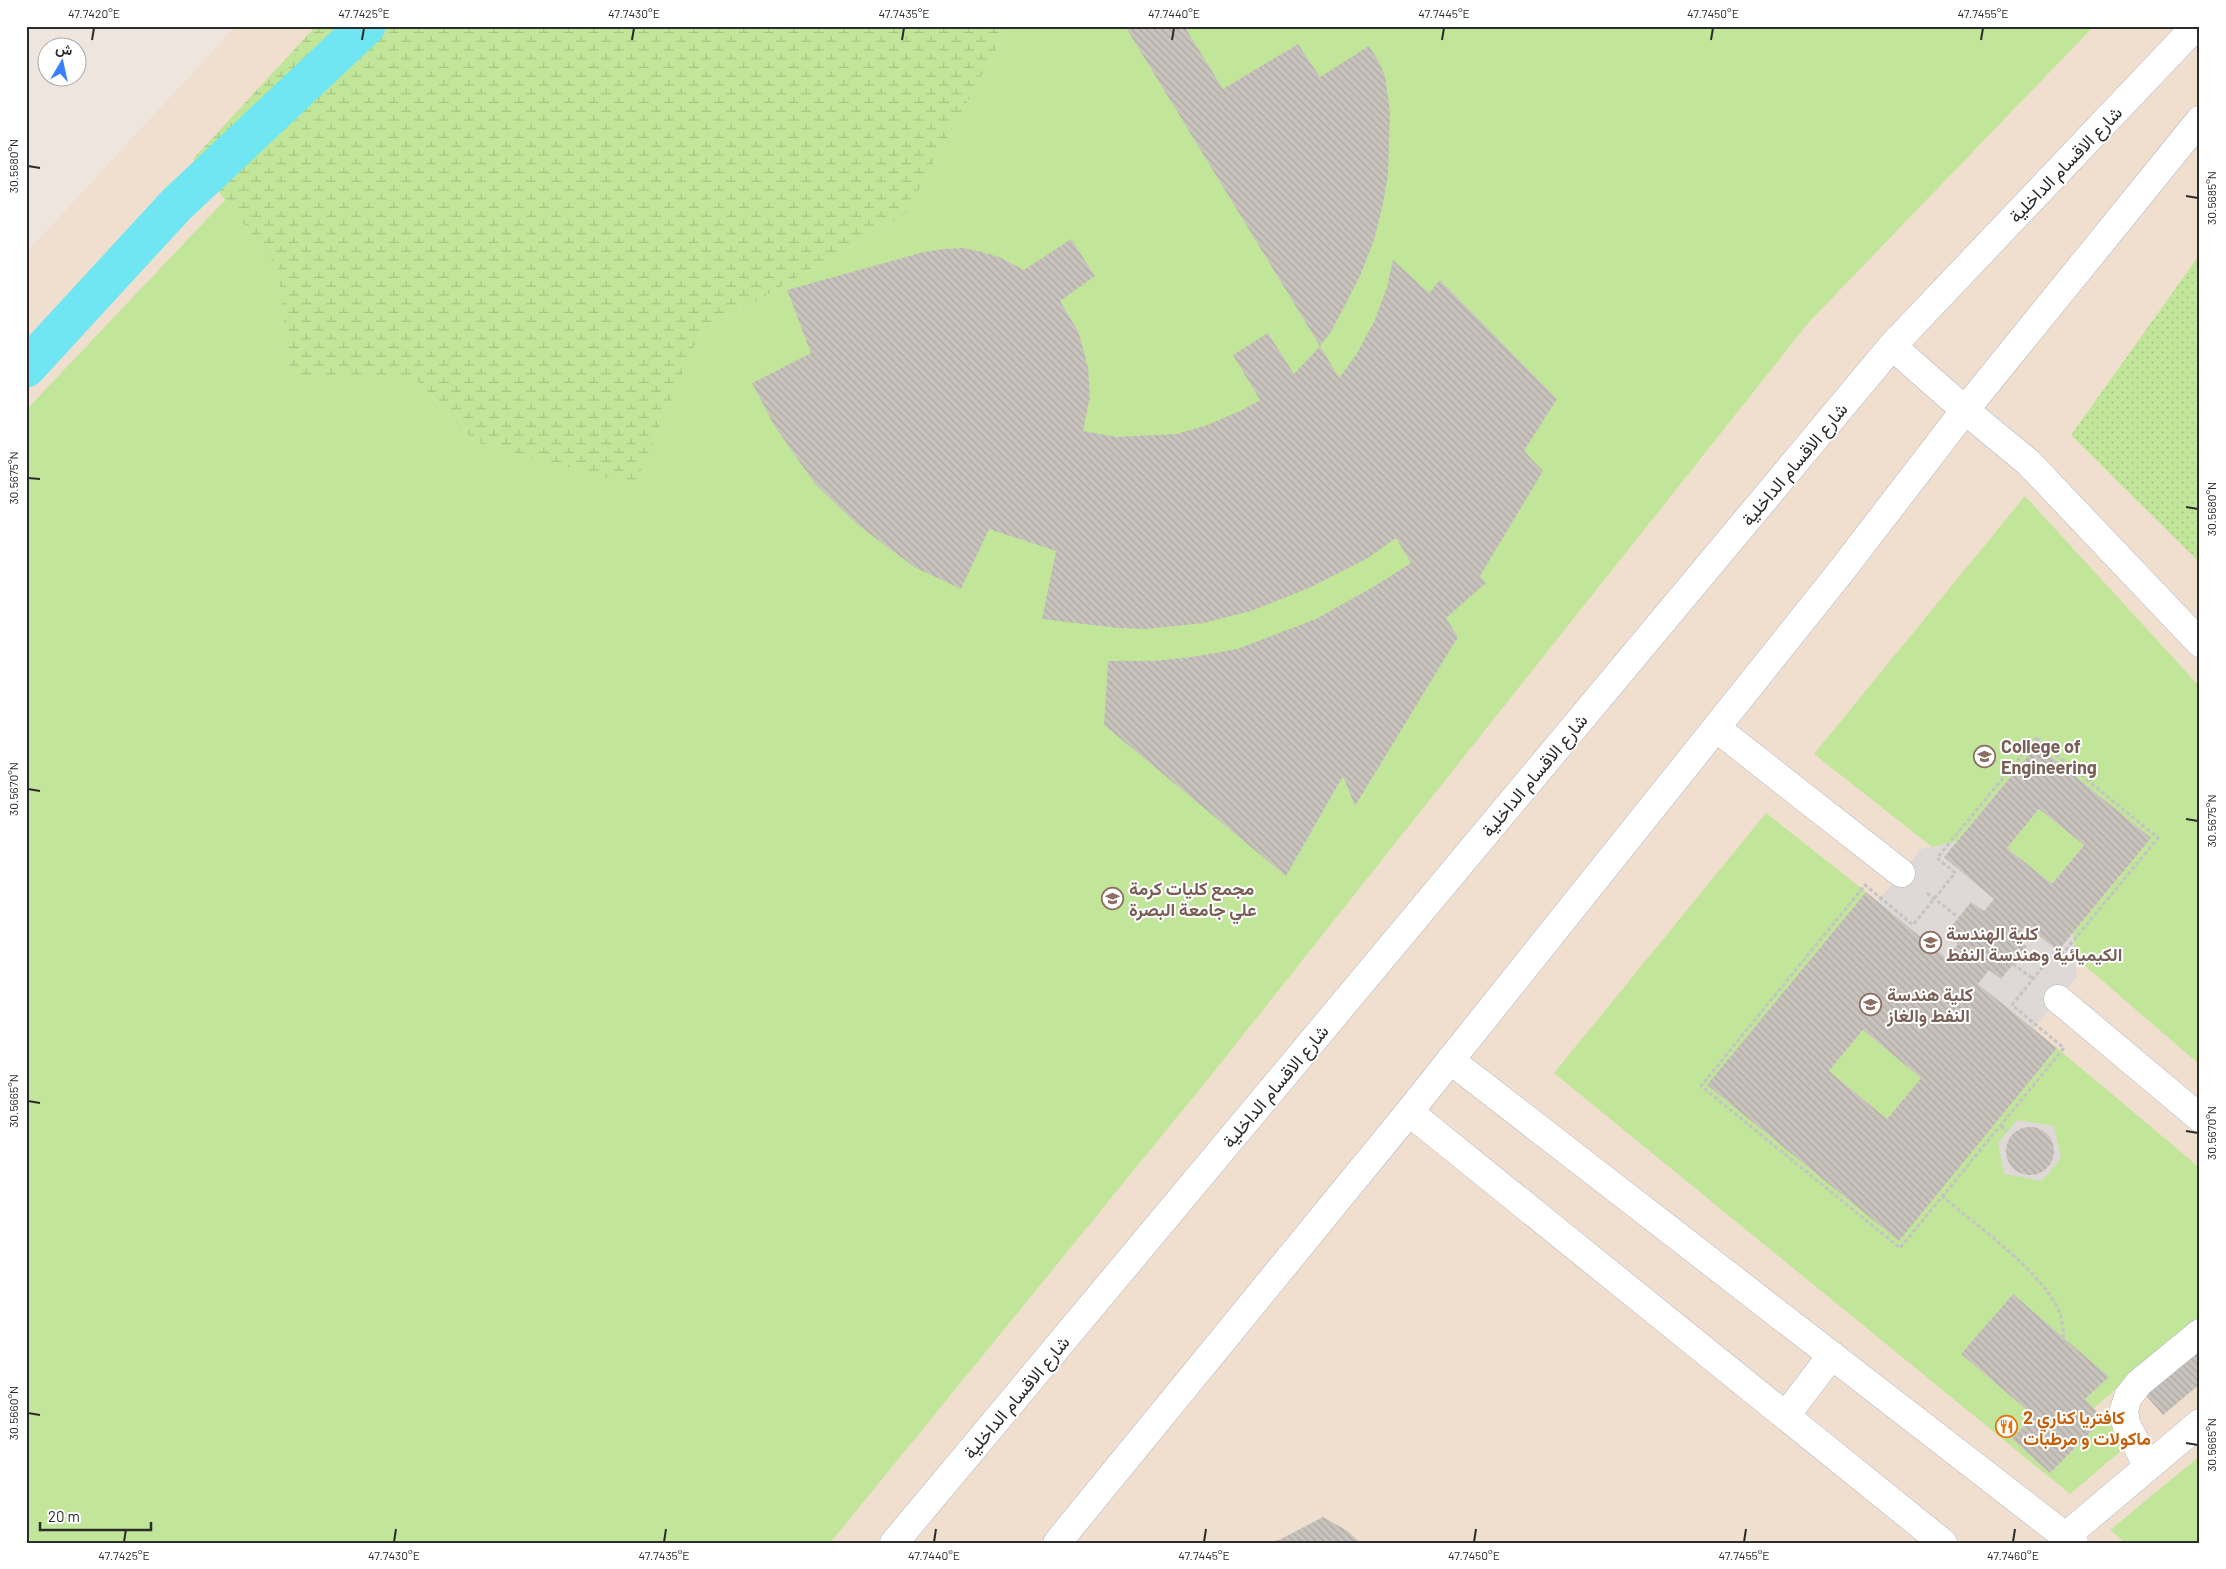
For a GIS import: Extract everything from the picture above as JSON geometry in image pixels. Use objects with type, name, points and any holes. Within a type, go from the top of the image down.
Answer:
[{"type":"street","name":"شارع الاقسام الداخلية","points":[[894,1543],[1892,346],[2196,26]]},
{"type":"street","points":[[1057,1543],[1409,1112],[1888,513],[1965,410],[2200,120]]},
{"type":"street","points":[[1892,346],[2029,463],[2195,628]]},
{"type":"street","points":[[1716,728],[1901,873]]},
{"type":"street","points":[[2058,999],[2200,1118]]},
{"type":"street","points":[[1450,1060],[2070,1540],[2148,1467],[2200,1424]]},
{"type":"street","points":[[1409,1112],[1943,1543]]},
{"type":"street","points":[[2148,1467],[2126,1424],[2124,1410],[2128,1397],[2140,1384],[2200,1333]]},
{"type":"street","points":[[1786,1415],[1832,1355]]},
{"type":"path","points":[[2036,738],[2158,838],[2059,958],[2054,953],[2012,1005],[2064,1048],[2000,1126],[1900,1248],[1701,1086],[1865,885],[1913,925],[1955,873],[1937,858],[2036,738]]},
{"type":"path","points":[[1901,873],[1958,918]]},
{"type":"path","points":[[2000,1126],[2007,1131]]},
{"type":"path","points":[[1942,1196],[2031,1272],[2048,1292],[2059,1312],[2064,1337]]},
{"type":"shaded area","name":"مجمع كليات كرمة علي جامعة البصرة","points":[[236,26],[2200,26],[2200,1543],[26,1543],[26,253]]},
{"type":"shaded area","points":[[1956,842],[1944,857],[1994,899],[1984,911],[1971,902],[1945,934],[1958,944],[1946,958],[1877,902],[1921,849]]},
{"type":"shaded area","points":[[2026,925],[2058,951],[2073,933],[2077,977],[2033,1029],[1978,984],[1989,970],[2001,979],[2027,947],[2016,938]]},
{"type":"shaded area","points":[[2017,1120],[2054,1126],[2061,1158],[2042,1181],[2004,1174],[1998,1143]]},
{"type":"green space","points":[[316,26],[1009,26],[905,215],[699,334],[635,485],[475,442],[414,377],[290,377],[278,268],[193,159]]},
{"type":"green space","points":[[1009,26],[2094,26],[1809,322],[1208,1079],[830,1543],[26,1543],[26,410],[225,200],[278,268],[290,377],[414,377],[475,442],[635,484],[699,334],[905,215]]},
{"type":"green space","points":[[2200,254],[2200,562],[2199,562],[2071,435]]},
{"type":"green space","points":[[2025,496],[2200,687],[2200,1065],[2076,958],[2073,933],[2151,838],[2037,745],[1956,842],[1932,847],[1814,754]]},
{"type":"green space","points":[[2039,809],[2084,845],[2052,884],[2007,848]]},
{"type":"green space","points":[[1766,813],[1866,892],[1708,1085],[1899,1240],[2057,1048],[2200,1168],[2200,1317],[2094,1408],[2085,1399],[2108,1377],[2013,1294],[1961,1354],[2033,1415],[2012,1439],[2050,1473],[2104,1419],[2128,1445],[2070,1494],[1554,1073]]},
{"type":"green space","points":[[1863,1030],[1921,1078],[1887,1119],[1829,1071]]},
{"type":"green space","points":[[2200,1456],[2200,1543],[2126,1543],[2110,1530]]},
{"type":"building","points":[[1125,26],[1184,26],[1223,89],[1298,44],[1320,77],[1369,46],[1378,60],[1385,76],[1390,111],[1388,174],[1383,204],[1374,240],[1360,276],[1331,332],[1320,346]]},
{"type":"building","points":[[1071,239],[1095,276],[1060,301],[1079,333],[1088,368],[1090,397],[1083,431],[1116,437],[1177,434],[1207,425],[1240,411],[1260,400],[1233,355],[1268,333],[1294,374],[1320,346],[1339,378],[1356,355],[1374,322],[1387,287],[1393,260],[1429,293],[1440,280],[1557,399],[1524,451],[1543,471],[1480,576],[1486,583],[1446,618],[1458,637],[1355,806],[1343,776],[1286,876],[1104,725],[1108,661],[1152,661],[1192,657],[1237,649],[1316,619],[1411,563],[1396,538],[1368,558],[1309,588],[1254,610],[1204,623],[1146,629],[1118,628],[1042,619],[1056,551],[989,529],[961,589],[914,567],[858,525],[815,484],[774,425],[752,383],[811,353],[787,290],[924,252],[943,249],[964,248],[986,253],[999,257],[1024,270]]},
{"type":"building","points":[[2037,745],[2151,838],[2058,951],[2026,925],[2016,938],[2027,947],[2001,979],[1989,970],[1978,984],[2057,1048],[1899,1241],[1707,1085],[1866,892],[1946,958],[1958,944],[1945,934],[1971,902],[1984,911],[1994,899],[1944,857]],"holes":[[[2039,809],[2084,845],[2052,884],[2007,848]],[[1863,1030],[1921,1078],[1887,1119],[1829,1071]]]},
{"type":"building","points":[[2025,1127],[2035,1127],[2044,1131],[2050,1137],[2053,1142],[2053,1160],[2044,1171],[2035,1175],[2025,1175],[2016,1171],[2010,1165],[2006,1156],[2006,1146],[2010,1137],[2016,1131]]},
{"type":"building","points":[[2013,1294],[2109,1377],[2085,1399],[2104,1419],[2050,1473],[2012,1439],[2033,1415],[1961,1354]]},
{"type":"building","points":[[2200,1344],[2200,1384],[2163,1415],[2143,1392]]},
{"type":"building","points":[[1323,1517],[1346,1530],[1361,1543],[1265,1543],[1279,1540]]},
{"type":"waterway","points":[[26,368],[176,205],[366,26]]},
{"type":"place","name":"College of Engineering","points":[[1985,756]]},
{"type":"place","name":"مجمع كليات كرمة علي جامعة البصرة","points":[[1113,898]]},
{"type":"place","name":"كلية الهندسة الكيميائية وهندسة النفط","points":[[1930,943]]},
{"type":"place","name":"كلية هندسة النفط والغاز","points":[[1871,1004]]},
{"type":"place","name":"كافتريا كناري 2 ماكولات و مرطبات","points":[[2007,1427]]}]
